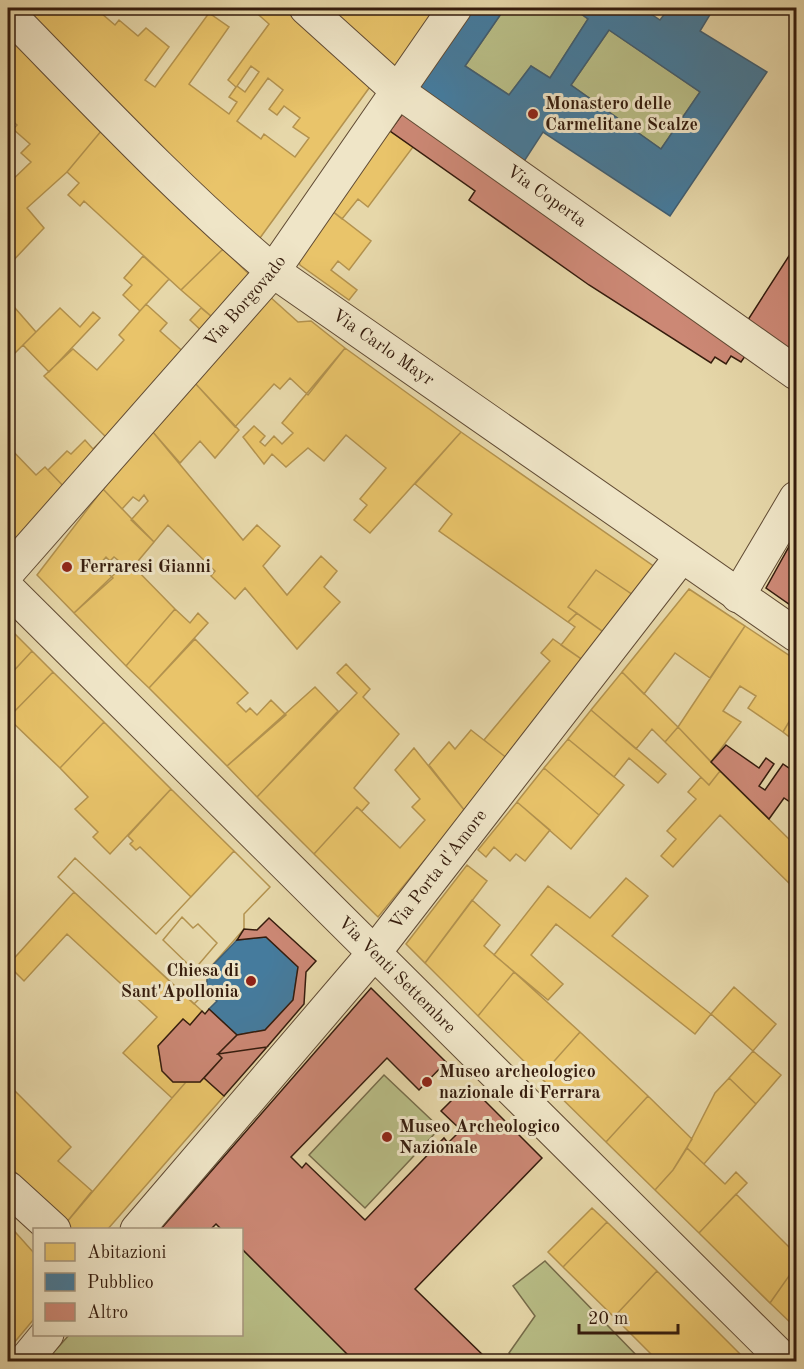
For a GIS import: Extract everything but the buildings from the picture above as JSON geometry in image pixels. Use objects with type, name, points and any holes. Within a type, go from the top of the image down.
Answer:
[{"type":"street","name":"Via Coperta","points":[[306,8],[399,92],[796,373]]},
{"type":"street","name":"Via Borgovado","points":[[8,572],[273,271],[455,8]]},
{"type":"street","name":"Via Carlo Mayr","points":[[8,13],[159,167],[233,238],[273,271],[796,635]]},
{"type":"street","points":[[738,596],[796,498]]},
{"type":"street","name":"Via Porta d'Amore","points":[[139,1228],[374,954],[681,557]]},
{"type":"street","name":"Via Venti Settembre","points":[[8,589],[786,1362]]},
{"type":"street","points":[[8,1188],[52,1228]]},
{"type":"street","points":[[24,1362],[46,1336]]},
{"type":"green space","points":[[505,8],[573,8],[588,19],[550,78],[531,66],[509,95],[465,66]]},
{"type":"green space","points":[[609,30],[700,92],[661,149],[571,85]]},
{"type":"green space","points":[[384,1075],[440,1128],[365,1208],[309,1155]]},
{"type":"green space","points":[[243,1250],[355,1361],[45,1362],[68,1336],[243,1336]]},
{"type":"green space","points":[[545,1261],[642,1361],[518,1361],[509,1353],[535,1316],[513,1286]]},
{"type":"place","name":"Monastero delle Carmelitane Scalze","points":[[533,114]]},
{"type":"place","name":"Ferraresi Gianni","points":[[67,567]]},
{"type":"place","name":"Chiesa di Sant'Apollonia","points":[[251,981]]},
{"type":"place","name":"Museo archeologico nazionale di Ferrara","points":[[427,1082]]},
{"type":"place","name":"Museo Archeologico Nazionale","points":[[387,1137]]}]
